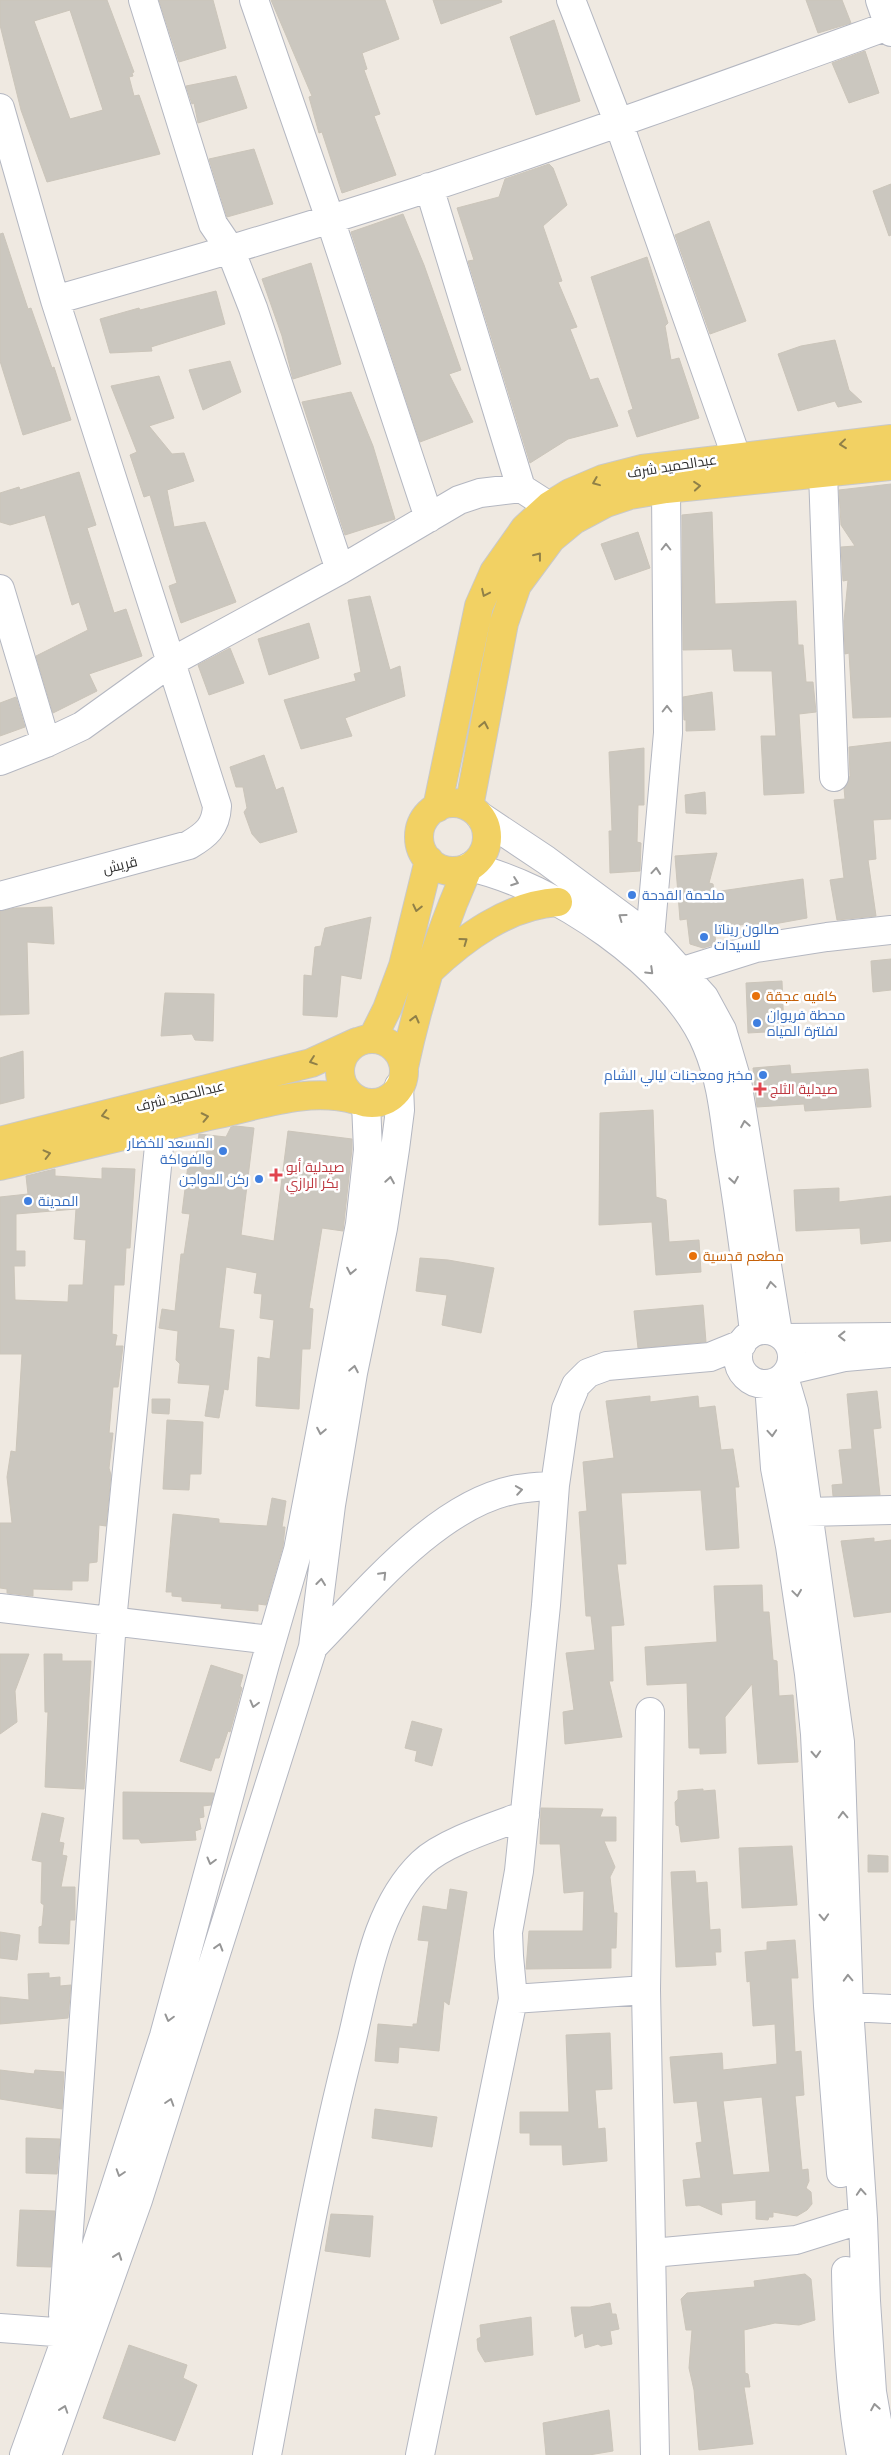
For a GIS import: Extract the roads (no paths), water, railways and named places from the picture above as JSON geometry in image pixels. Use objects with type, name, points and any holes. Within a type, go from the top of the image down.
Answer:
[{"type":"main road","name":"عبدالحميد شرف","points":[[437,808],[445,761],[479,606],[494,572],[526,528],[549,506],[570,493],[603,480],[642,469],[736,456],[891,439]]},
{"type":"main road","name":"عبدالحميد شرف","points":[[475,812],[476,765],[504,623],[517,585],[551,539],[574,520],[614,500],[630,495],[666,489],[891,466]]},
{"type":"main road","points":[[445,761],[460,768],[476,765]]},
{"type":"main road","points":[[453,803],[475,812],[485,825],[486,844],[477,862],[469,868],[451,871],[435,866],[424,853],[420,836],[425,820],[437,808],[453,803]]},
{"type":"main road","points":[[429,860],[403,966],[387,1009],[365,1040],[343,1056],[340,1076],[348,1094],[361,1101],[385,1100],[402,1077],[427,973],[453,902],[469,868]]},
{"type":"main road","points":[[427,973],[446,955],[489,925],[537,903],[558,902]]},
{"type":"main road","name":"عبدالحميد شرف","points":[[0,1142],[311,1063],[365,1040]]},
{"type":"main road","points":[[365,1040],[389,1044],[396,1050],[402,1077]]},
{"type":"main road","name":"عبدالحميد شرف","points":[[0,1166],[161,1126],[307,1095],[340,1095],[361,1101]]},
{"type":"street","points":[[143,0],[213,224],[230,249],[253,308],[340,570]]},
{"type":"street","points":[[254,0],[330,219],[429,518]]},
{"type":"street","points":[[571,0],[618,124],[736,456]]},
{"type":"street","points":[[55,300],[330,219],[429,187],[618,124],[890,29],[880,0]]},
{"type":"street","points":[[0,108],[4,139],[171,662]]},
{"type":"street","points":[[429,187],[521,488]]},
{"type":"street","points":[[822,473],[834,776]]},
{"type":"street","points":[[0,761],[46,743],[82,726],[171,662],[340,570],[459,500],[480,493],[521,488],[549,506]]},
{"type":"street","points":[[650,937],[668,734],[666,489]]},
{"type":"street","points":[[0,589],[46,743]]},
{"type":"street","name":"قريش","points":[[0,896],[189,845],[213,827],[217,806],[171,662]]},
{"type":"street","points":[[475,812],[546,860],[650,937],[683,971],[704,997],[722,1030],[735,1072],[748,1140],[760,1343],[753,1381],[781,1377],[845,1356],[891,1352]]},
{"type":"street","points":[[469,868],[489,871],[522,884],[558,902],[600,928],[629,951],[686,1007],[707,1044],[720,1080],[760,1343]]},
{"type":"street","points":[[683,971],[756,948],[827,937],[891,930]]},
{"type":"street","points":[[48,2455],[138,2200],[313,1647],[331,1505],[352,1383],[383,1228],[400,1110],[402,1077]]},
{"type":"street","points":[[24,2455],[164,2036],[268,1652],[298,1550],[360,1224],[368,1150],[361,1101]]},
{"type":"street","points":[[65,2333],[112,1621],[161,1126]]},
{"type":"street","points":[[420,2455],[513,1998],[508,1956],[508,1932],[519,1871],[525,1815],[546,1605],[555,1485],[566,1409],[576,1385],[588,1373],[607,1366],[710,1357],[760,1343],[891,1337]]},
{"type":"street","points":[[760,1343],[792,1354],[781,1377],[775,1468],[793,1566],[809,1674],[815,1734],[828,2006],[872,2392],[883,2455]]},
{"type":"street","points":[[781,1377],[794,1411],[806,1512],[840,1742],[850,2007],[854,2221],[847,2337],[855,2422],[861,2455]]},
{"type":"street","points":[[313,1647],[410,1547],[469,1507],[512,1490],[555,1485]]},
{"type":"street","points":[[806,1512],[891,1510]]},
{"type":"street","points":[[280,1609],[298,1605],[305,1606],[312,1610],[316,1617]]},
{"type":"street","points":[[0,1608],[112,1621],[268,1652]]},
{"type":"street","points":[[268,1652],[268,1674],[278,1684],[302,1680]]},
{"type":"street","points":[[650,1712],[646,1990],[655,2455]]},
{"type":"street","points":[[267,2455],[330,2125],[368,1966],[380,1930],[398,1895],[423,1862],[461,1839],[525,1815]]},
{"type":"street","points":[[513,1998],[646,1990]]},
{"type":"street","points":[[850,2007],[891,2009]]},
{"type":"street","points":[[652,2254],[796,2240],[854,2221]]},
{"type":"street","points":[[0,2328],[65,2333]]},
{"type":"place","name":"ملحمة القدحة","points":[[632,895]]},
{"type":"place","name":"صالون ريناتا للسيدات","points":[[704,937]]},
{"type":"place","name":"كافيه عجقة","points":[[756,996]]},
{"type":"place","name":"محطة فريوان لفلترة المياه","points":[[757,1023]]},
{"type":"place","name":"مخبز ومعجنات ليالي الشام","points":[[763,1075]]},
{"type":"place","name":"صيدلية الثلج","points":[[760,1089]]},
{"type":"place","name":"المسعد للخضار والفواكة","points":[[223,1151]]},
{"type":"place","name":"صيدلية أبو بكر الرازي","points":[[276,1175]]},
{"type":"place","name":"ركن الدواجن","points":[[259,1179]]},
{"type":"place","name":"المدينة","points":[[28,1201]]},
{"type":"place","name":"مطعم قدسية","points":[[693,1256]]}]
